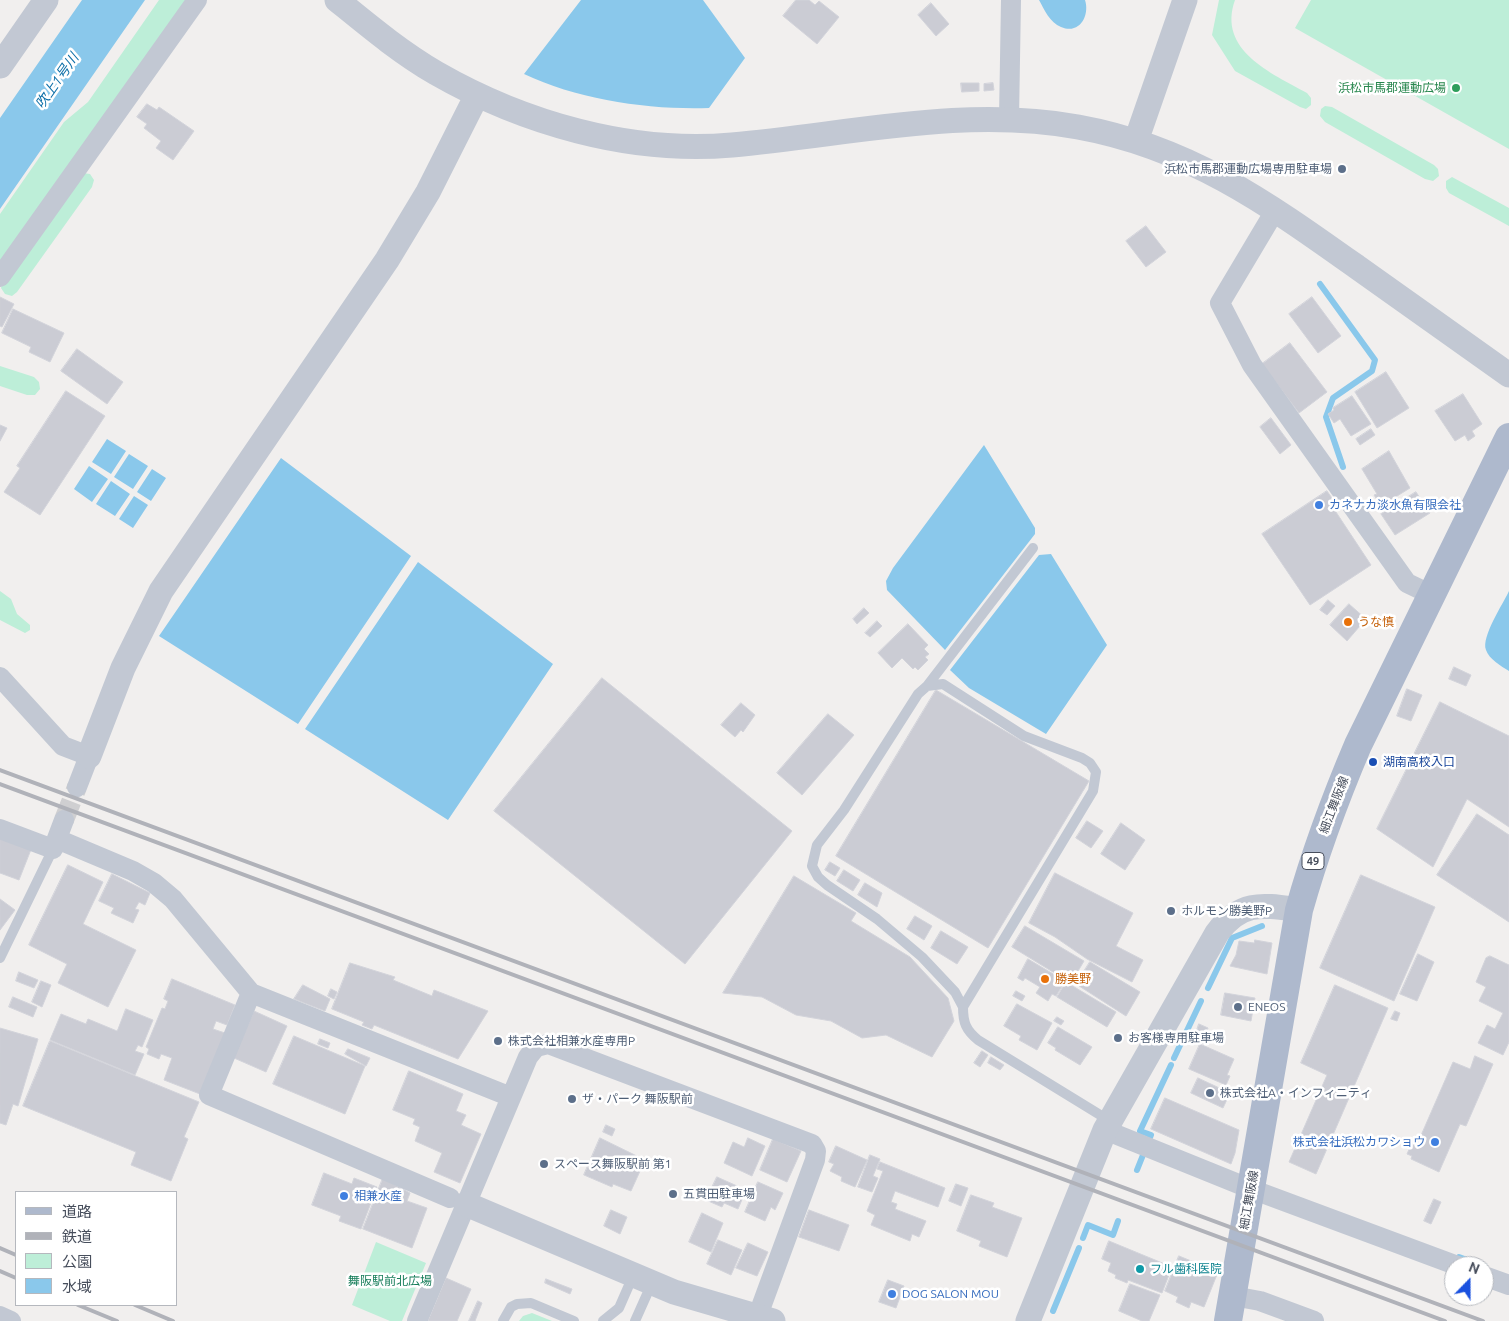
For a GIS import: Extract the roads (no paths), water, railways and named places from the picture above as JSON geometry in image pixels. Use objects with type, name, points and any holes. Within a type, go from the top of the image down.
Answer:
[{"type":"main road","name":"細江舞阪線","points":[[1230,1309],[1299,910],[1314,859],[1340,785],[1509,437]]},
{"type":"street","points":[[0,66],[46,0]]},
{"type":"street","points":[[0,277],[197,0]]},
{"type":"street","points":[[337,0],[393,45],[434,72],[478,95],[517,112],[592,134],[686,146],[729,145],[924,123],[1009,119],[1078,127],[1136,141],[1209,170],[1276,209],[1509,376]]},
{"type":"street","points":[[1009,119],[1011,0]]},
{"type":"street","points":[[1136,141],[1185,0]]},
{"type":"street","points":[[77,787],[123,668],[161,591],[387,260],[428,192],[478,95]]},
{"type":"street","points":[[1276,209],[1220,303],[1252,365],[1406,583],[1432,595]]},
{"type":"street","points":[[0,677],[63,746],[89,756]]},
{"type":"street","points":[[55,844],[64,820]]},
{"type":"street","points":[[0,829],[55,844],[133,871],[154,883],[184,912],[251,993],[511,1097]]},
{"type":"street","points":[[1028,1321],[1107,1126],[1226,920],[1239,910],[1254,906],[1299,910]]},
{"type":"street","points":[[251,993],[210,1095],[458,1201],[643,1279],[721,1315],[765,1319],[815,1160],[816,1151],[812,1144],[548,1044],[536,1047],[531,1051],[511,1097],[458,1201],[417,1321]]},
{"type":"street","points":[[1107,1126],[1152,1150],[1444,1261]]},
{"type":"street","points":[[1494,1280],[1509,1285]]},
{"type":"street","points":[[1230,1309],[1260,1301],[1314,1321]]},
{"type":"street","points":[[0,1316],[11,1321]]},
{"type":"lane","points":[[1033,548],[927,686],[918,694],[844,810],[818,845],[812,866],[818,877],[827,885],[877,919],[922,957],[956,992],[963,1007],[963,1021],[968,1032],[1107,1126]]},
{"type":"lane","points":[[927,686],[935,683],[950,688],[1024,736],[1082,758],[1090,763],[1096,772],[1093,791],[963,1007]]},
{"type":"lane","points":[[0,958],[55,844]]},
{"type":"lane","points":[[603,1321],[619,1308],[643,1279]]},
{"type":"lane","points":[[635,1321],[643,1279]]},
{"type":"lane","points":[[503,1321],[511,1307],[524,1302],[572,1321]]},
{"type":"water","name":"吹上1号川","points":[[82,0],[145,0],[0,209],[0,118]]},
{"type":"water","points":[[581,0],[703,0],[745,58],[709,108],[663,107],[615,102],[568,91],[524,74]]},
{"type":"water","points":[[1039,0],[1085,0],[1085,17],[1078,26],[1068,29],[1061,27],[1051,19]]},
{"type":"water","points":[[107,439],[126,451],[111,474],[92,462]]},
{"type":"water","points":[[984,445],[1035,528],[1035,534],[945,650],[887,590],[886,581],[893,568]]},
{"type":"water","points":[[129,454],[148,466],[133,489],[114,477]]},
{"type":"water","points":[[281,458],[411,556],[298,724],[159,636]]},
{"type":"water","points":[[89,466],[108,479],[92,502],[74,489]]},
{"type":"water","points":[[152,469],[166,478],[151,501],[137,492]]},
{"type":"water","points":[[111,481],[130,494],[115,516],[96,504]]},
{"type":"water","points":[[134,496],[148,505],[133,528],[119,519]]},
{"type":"water","points":[[1051,554],[1107,645],[1046,734],[969,688],[950,670],[1039,555]]},
{"type":"water","points":[[418,562],[553,664],[448,820],[305,729]]},
{"type":"water","points":[[1509,591],[1509,671],[1490,656],[1485,644],[1493,620]]},
{"type":"waterway","points":[[1320,284],[1375,360],[1372,371],[1333,398],[1326,417],[1343,467]]},
{"type":"waterway","points":[[1208,988],[1232,938],[1262,926]]},
{"type":"waterway","points":[[1174,1058],[1201,1001]]},
{"type":"waterway","points":[[1137,1170],[1151,1135],[1140,1131],[1171,1065]]},
{"type":"waterway","points":[[1083,1238],[1088,1225],[1113,1235],[1118,1221]]},
{"type":"waterway","points":[[1053,1311],[1079,1248]]},
{"type":"tunnel","points":[[64,820],[77,787]]},
{"type":"railway","points":[[0,770],[1483,1321]]},
{"type":"railway","points":[[0,784],[1445,1321]]},
{"type":"railway","points":[[0,1248],[15,1255]]},
{"type":"railway","points":[[0,1271],[15,1278]]},
{"type":"railway","points":[[80,1306],[117,1321]]},
{"type":"railway","points":[[137,1306],[173,1321]]},
{"type":"place","name":"浜松市馬郡運動広場","points":[[1456,88]]},
{"type":"place","name":"浜松市馬郡運動広場専用駐車場","points":[[1342,169]]},
{"type":"place","name":"カネナカ淡水魚有限会社","points":[[1319,505]]},
{"type":"place","name":"うな慎","points":[[1348,622]]},
{"type":"place","name":"湖南高校入口","points":[[1373,762]]},
{"type":"place","name":"ホルモン勝美野P","points":[[1171,911]]},
{"type":"place","name":"勝美野","points":[[1045,979]]},
{"type":"place","name":"ENEOS","points":[[1238,1007]]},
{"type":"place","name":"お客様専用駐車場","points":[[1118,1038]]},
{"type":"place","name":"株式会社相兼水産専用P","points":[[498,1041]]},
{"type":"place","name":"株式会社A・インフィニティ","points":[[1210,1093]]},
{"type":"place","name":"ザ・パーク 舞阪駅前","points":[[572,1099]]},
{"type":"place","name":"株式会社浜松カワショウ","points":[[1435,1142]]},
{"type":"place","name":"スペース舞阪駅前 第1","points":[[544,1164]]},
{"type":"place","name":"五貫田駐車場","points":[[673,1194]]},
{"type":"place","name":"相兼水産","points":[[344,1196]]},
{"type":"place","name":"フル歯科医院","points":[[1140,1269]]},
{"type":"place","name":"DOG SALON MOU","points":[[892,1294]]},
{"type":"park label","name":"舞阪駅前北広場","points":[[390,1281]]}]
